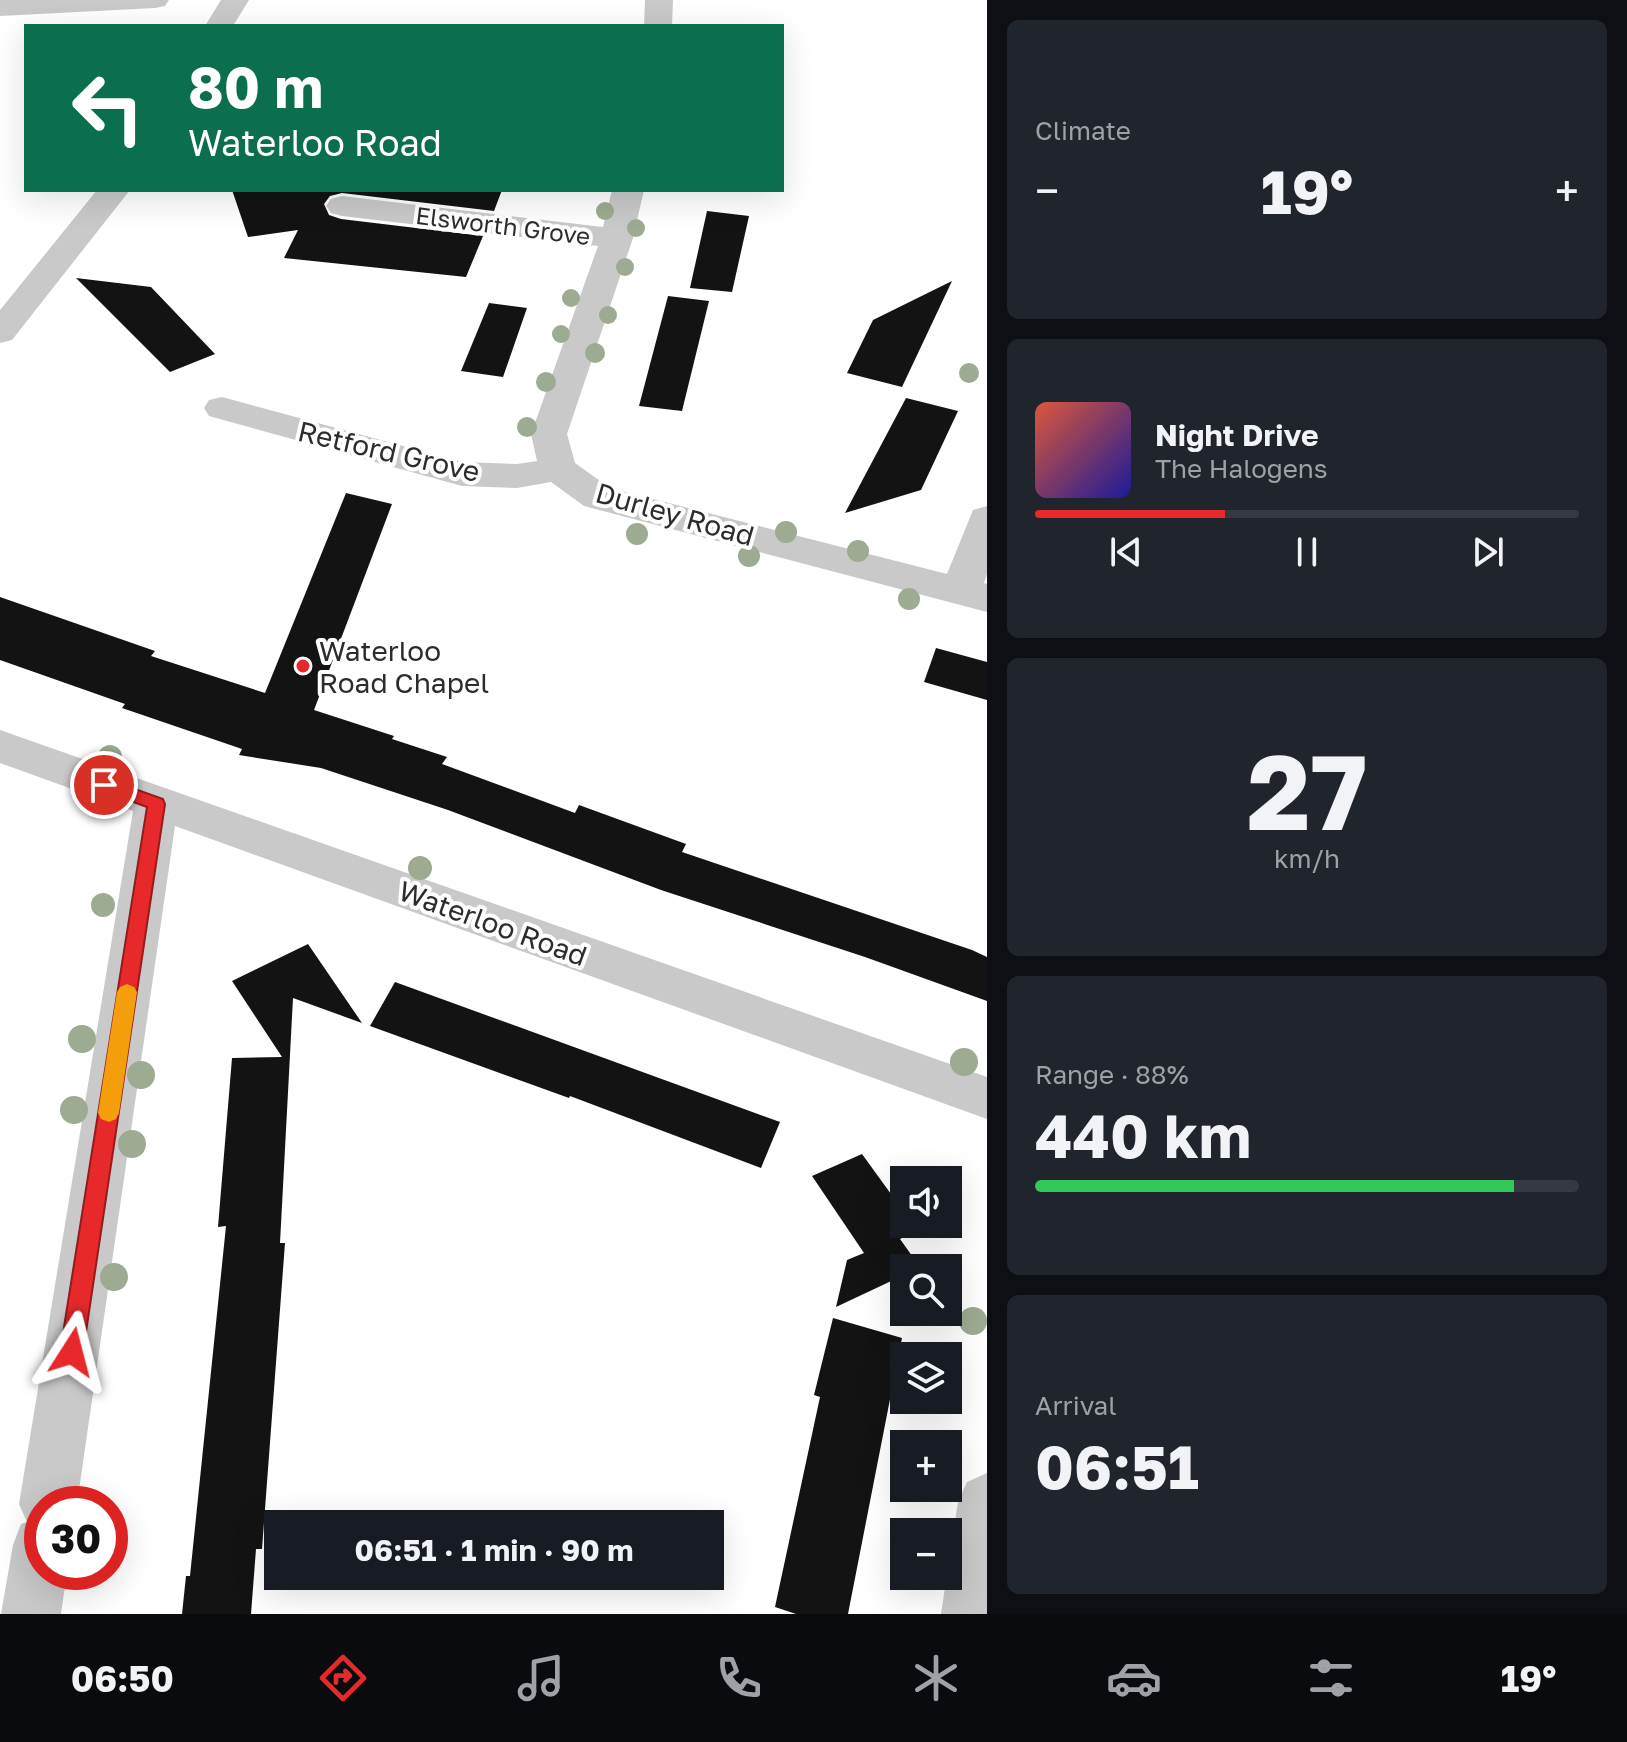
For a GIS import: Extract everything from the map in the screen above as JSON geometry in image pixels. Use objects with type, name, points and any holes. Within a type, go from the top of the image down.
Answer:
[{"type":"street","points":[[0,8],[155,0]]},
{"type":"street","points":[[220,24],[235,0]]},
{"type":"street","points":[[658,24],[659,0]]},
{"type":"street","points":[[0,333],[112,192]]},
{"type":"street","points":[[558,469],[549,434],[617,238],[628,192]]},
{"type":"street","name":"Elsworth Grove","points":[[342,206],[617,238]]},
{"type":"street","name":"Retford Grove","points":[[222,408],[462,474],[517,476],[558,469]]},
{"type":"street","name":"Durley Road","points":[[558,469],[597,497],[974,595]]},
{"type":"street","points":[[974,595],[987,519]]},
{"type":"street","name":"Waterloo Road","points":[[0,746],[987,1098]]},
{"type":"street","points":[[51,1486],[156,804]]},
{"type":"street","points":[[971,1614],[987,1502]]},
{"type":"street","points":[[31,1614],[35,1590]]},
{"type":"building","points":[[233,192],[501,192],[494,211],[342,193],[330,196],[324,204],[329,215],[341,219],[483,236],[466,277],[284,258],[298,230],[248,237]]},
{"type":"building","points":[[707,211],[749,216],[732,292],[690,288]]},
{"type":"building","points":[[76,278],[151,287],[215,354],[170,372]]},
{"type":"building","points":[[952,281],[902,387],[847,373],[873,320]]},
{"type":"building","points":[[668,296],[709,301],[682,411],[639,406]]},
{"type":"building","points":[[489,303],[527,308],[503,377],[461,371]]},
{"type":"building","points":[[906,398],[958,411],[921,490],[845,513]]},
{"type":"building","points":[[346,493],[392,504],[314,710],[394,736],[392,739],[447,757],[442,764],[575,813],[579,805],[686,844],[682,852],[972,950],[987,957],[987,1001],[661,890],[448,810],[321,768],[239,755],[242,749],[122,708],[125,704],[0,660],[0,597],[155,651],[151,656],[265,693]]},
{"type":"building","points":[[936,648],[987,662],[987,700],[924,682]]},
{"type":"building","points":[[308,944],[362,1023],[293,998],[280,1243],[285,1243],[262,1549],[256,1549],[251,1614],[182,1614],[186,1576],[190,1576],[226,1226],[218,1227],[232,1058],[282,1057],[232,981]]},
{"type":"building","points":[[395,982],[780,1122],[761,1168],[570,1096],[370,1026]]},
{"type":"building","points":[[862,1154],[890,1193],[890,1238],[902,1238],[911,1254],[890,1254],[890,1282],[836,1307],[847,1260],[864,1253],[812,1176]]},
{"type":"building","points":[[833,1318],[902,1338],[901,1342],[890,1342],[890,1399],[848,1614],[796,1614],[775,1607],[820,1397],[814,1395]]},
{"type":"slow traffic","points":[[109,1113],[127,992]]},
{"type":"place","name":"Waterloo Road Chapel","points":[[303,666]]},
{"type":"route","points":[[72,1352],[156,804],[104,785]]}]
